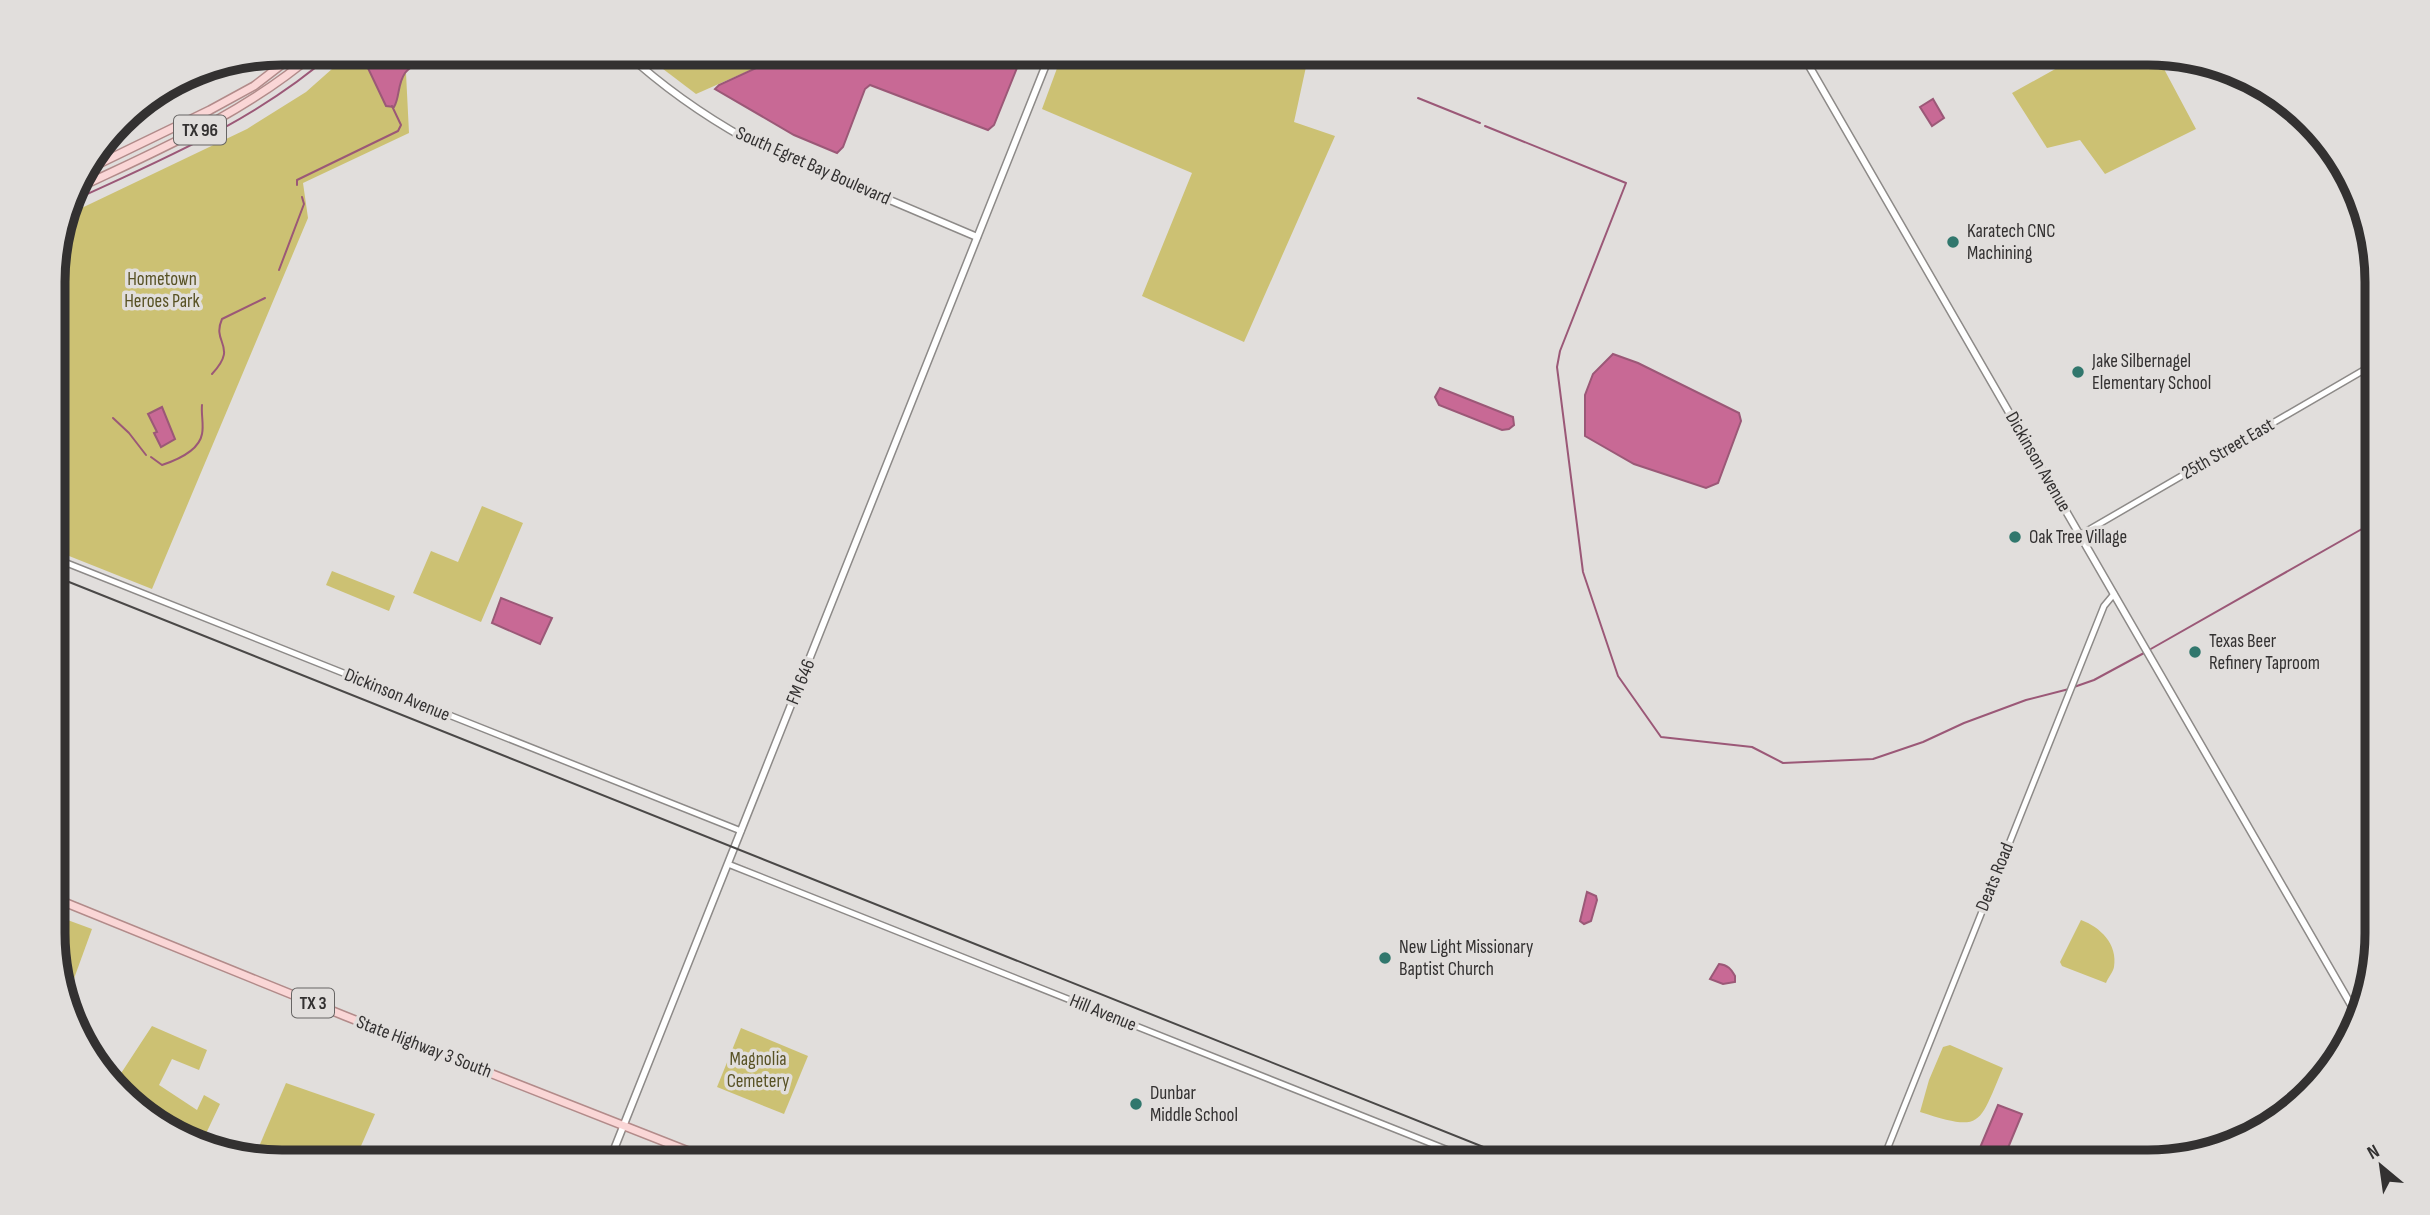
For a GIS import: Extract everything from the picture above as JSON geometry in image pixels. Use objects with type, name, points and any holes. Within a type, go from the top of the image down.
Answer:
[{"type":"main road","name":"TX 96","points":[[99,165],[254,86],[281,65]]},
{"type":"main road","name":"TX 96","points":[[89,182],[228,114],[300,65]]},
{"type":"main road","name":"South Egret Bay Boulevard","points":[[641,65],[683,100],[746,139],[977,237]]},
{"type":"main road","name":"FM 646","points":[[614,1150],[1046,65]]},
{"type":"main road","name":"Dickinson Avenue","points":[[1809,65],[2352,1007]]},
{"type":"main road","name":"State Highway 3 South","points":[[65,902],[685,1150]]},
{"type":"street","name":"25th Street East","points":[[2080,535],[2365,369]]},
{"type":"street","name":"Dickinson Avenue","points":[[65,562],[741,831]]},
{"type":"street","name":"Deats Road","points":[[1887,1150],[2104,606],[2114,594]]},
{"type":"street","name":"Hill Avenue","points":[[728,863],[1448,1150]]},
{"type":"green space","name":"Hometown Heroes Park","points":[[336,65],[406,65],[409,133],[303,183],[308,218],[152,589],[65,554],[65,268],[69,239],[77,210],[247,129],[306,92]]},
{"type":"green space","points":[[658,65],[762,65],[696,94]]},
{"type":"green space","points":[[1058,65],[1306,65],[1294,122],[1335,136],[1244,342],[1142,296],[1192,173],[1042,109]]},
{"type":"green space","points":[[2062,65],[2162,66],[2196,129],[2105,174],[2080,140],[2047,148],[2012,93]]},
{"type":"green space","points":[[482,506],[523,523],[481,622],[413,593],[431,551],[458,562]]},
{"type":"green space","points":[[332,571],[395,596],[389,611],[326,585]]},
{"type":"green space","points":[[65,919],[92,929],[72,984],[67,961]]},
{"type":"green space","points":[[2081,920],[2101,932],[2113,951],[2114,967],[2106,983],[2062,966],[2060,962]]},
{"type":"green space","points":[[152,1026],[207,1050],[199,1070],[172,1059],[159,1085],[197,1110],[204,1095],[220,1104],[205,1136],[161,1114],[119,1076]]},
{"type":"green space","name":"Magnolia Cemetery","points":[[741,1028],[808,1056],[784,1114],[717,1087]]},
{"type":"green space","points":[[1950,1045],[2003,1068],[1982,1113],[1967,1122],[1956,1122],[1920,1112],[1929,1080],[1943,1047]]},
{"type":"green space","points":[[286,1083],[375,1114],[359,1150],[258,1148]]},
{"type":"shaded area","points":[[366,65],[416,65],[405,73],[394,107],[386,106]]},
{"type":"shaded area","points":[[763,65],[1018,65],[994,125],[988,130],[870,85],[865,89],[843,147],[837,153],[794,135],[715,89]]},
{"type":"shaded area","points":[[1933,99],[1944,118],[1932,126],[1920,107]]},
{"type":"shaded area","points":[[1613,354],[1638,363],[1739,413],[1741,421],[1718,483],[1706,488],[1634,464],[1585,436],[1585,395],[1593,374]]},
{"type":"shaded area","points":[[1440,388],[1513,417],[1514,425],[1502,430],[1439,405],[1435,397]]},
{"type":"shaded area","points":[[162,407],[175,439],[161,447],[148,414]]},
{"type":"shaded area","points":[[501,598],[552,618],[540,644],[492,623]]},
{"type":"shaded area","points":[[1587,892],[1596,896],[1597,900],[1591,921],[1584,924],[1580,921]]},
{"type":"shaded area","points":[[1719,964],[1731,969],[1735,982],[1723,984],[1710,979]]},
{"type":"shaded area","points":[[1998,1105],[2022,1114],[2007,1150],[1979,1150]]},
{"type":"waterway","points":[[82,196],[174,154],[241,118],[318,65]]},
{"type":"waterway","points":[[1418,98],[1480,123]]},
{"type":"waterway","points":[[297,185],[297,180],[398,131],[401,125],[392,106]]},
{"type":"waterway","points":[[1485,126],[1626,183],[1560,351],[1557,367],[1583,572],[1618,676],[1661,737],[1752,747],[1783,763],[1873,759],[1923,742],[1964,723],[2026,700],[2069,689]]},
{"type":"waterway","points":[[279,270],[304,204],[302,197]]},
{"type":"waterway","points":[[212,374],[223,357],[220,334],[222,319],[265,298]]},
{"type":"waterway","points":[[151,457],[162,465],[197,445],[203,431],[202,405]]},
{"type":"waterway","points":[[113,418],[146,455]]},
{"type":"waterway","points":[[2149,650],[2365,527]]},
{"type":"waterway","points":[[2074,687],[2094,680],[2144,653]]},
{"type":"railway","points":[[65,580],[1491,1150]]},
{"type":"place","name":"Karatech CNC Machining","points":[[1953,242]]},
{"type":"place","name":"Jake Silbernagel Elementary School","points":[[2078,372]]},
{"type":"place","name":"Oak Tree Village","points":[[2015,537]]},
{"type":"place","name":"Texas Beer Refinery Taproom","points":[[2195,652]]},
{"type":"place","name":"New Light Missionary Baptist Church","points":[[1385,958]]},
{"type":"place","name":"Dunbar Middle School","points":[[1136,1104]]}]
